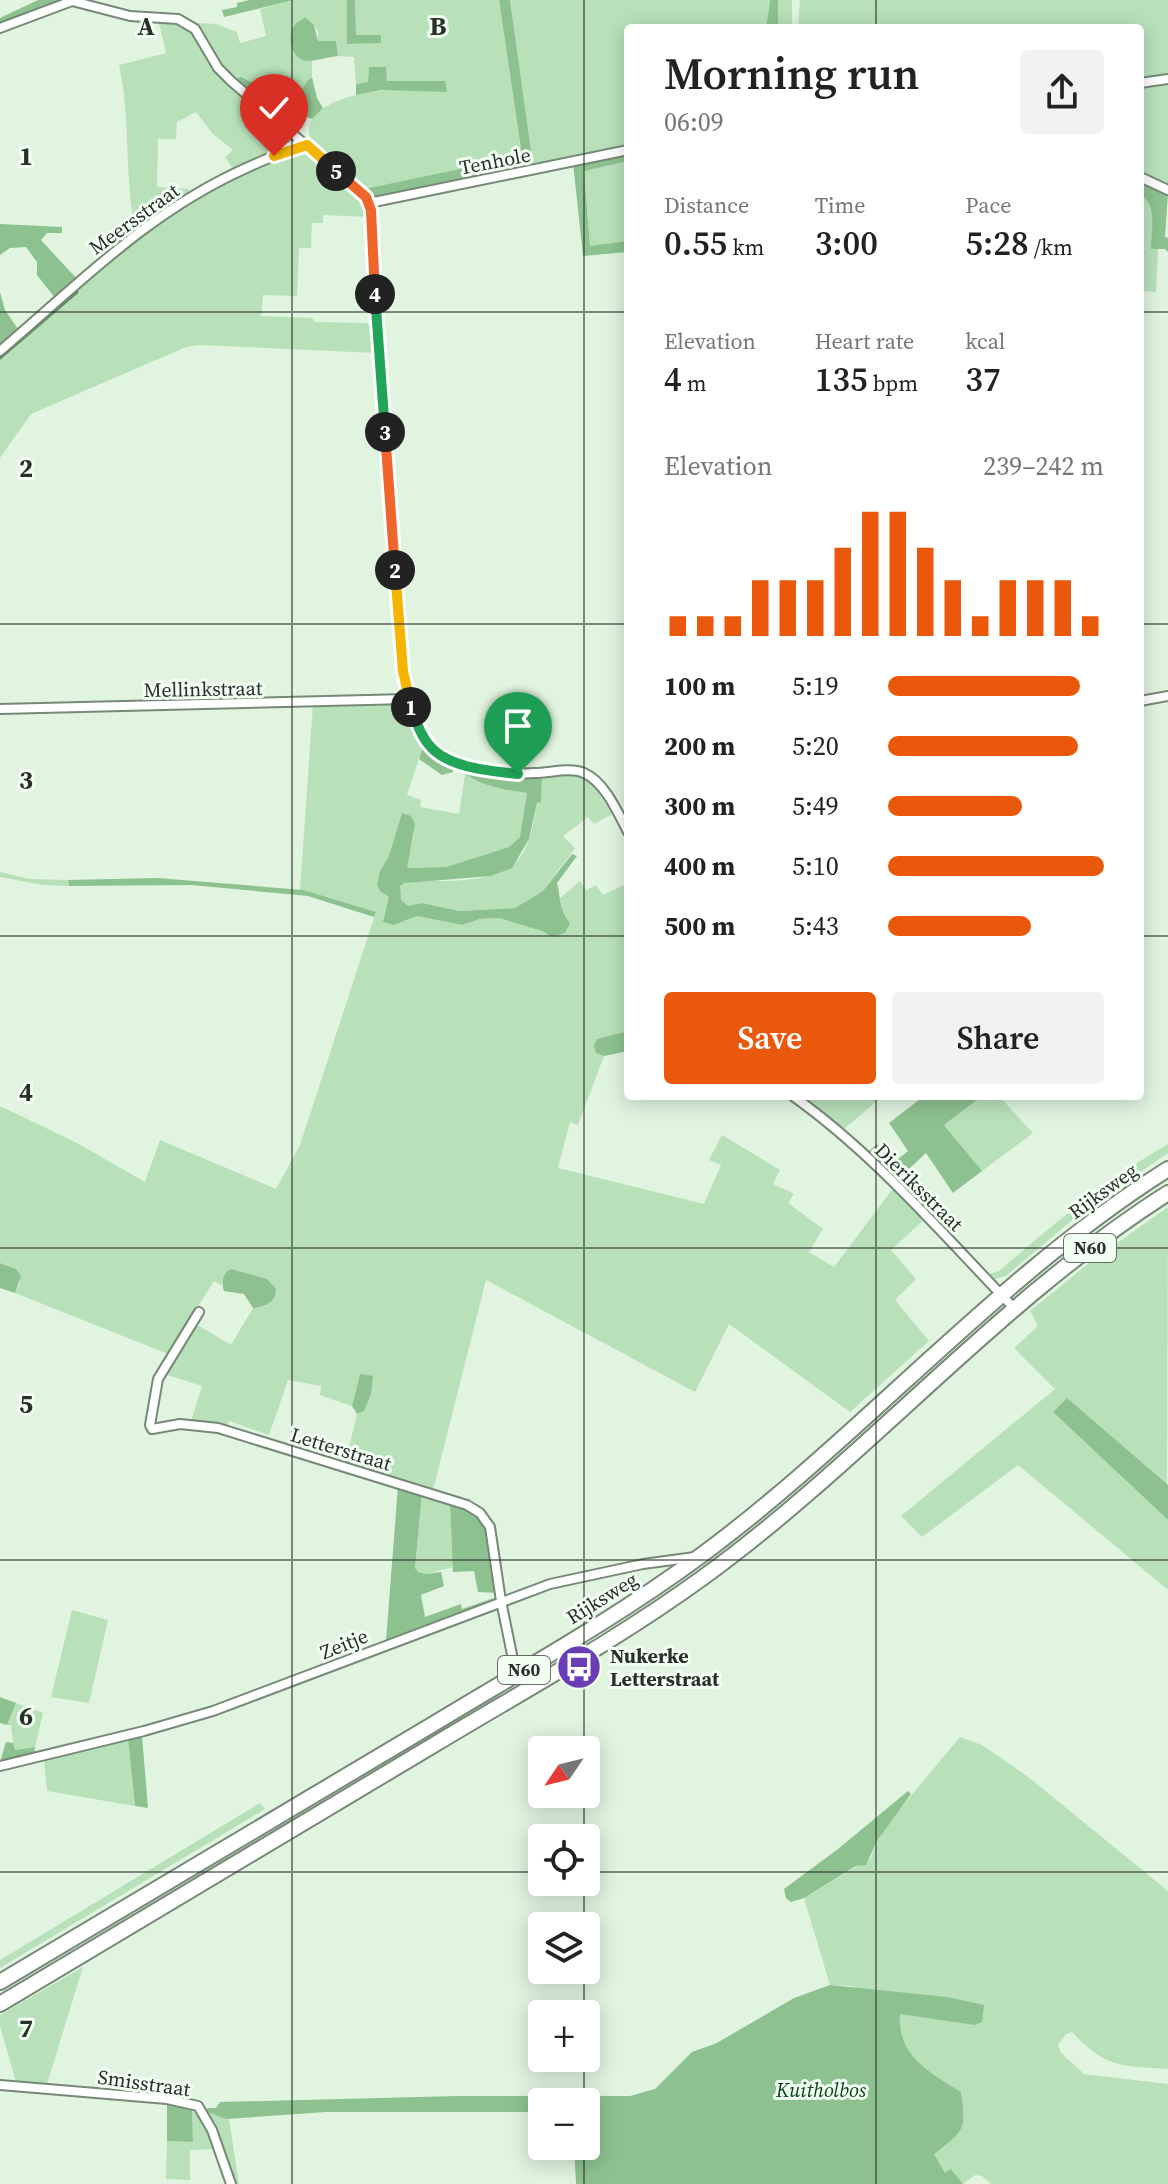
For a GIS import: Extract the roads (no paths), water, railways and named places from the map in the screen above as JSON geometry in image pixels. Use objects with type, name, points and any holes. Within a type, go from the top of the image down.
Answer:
[{"type":"highway","name":"Rijksweg","points":[[0,1982],[618,1613],[700,1556],[808,1468],[1002,1294],[1092,1222],[1168,1169]]},
{"type":"highway","name":"Rijksweg","points":[[0,2004],[564,1668],[673,1599],[797,1501],[1015,1309],[1105,1236],[1168,1193]]},
{"type":"street","points":[[0,28],[73,1],[119,14],[178,19],[191,25],[223,73],[359,189],[369,203],[373,223],[391,524],[408,699],[427,744],[444,757],[499,772],[582,772],[601,786],[624,817]]},
{"type":"street","points":[[1144,82],[1168,79]]},
{"type":"street","name":"Meersstraat","points":[[0,351],[127,240],[157,218],[221,180],[307,145]]},
{"type":"street","name":"Tenhole","points":[[369,203],[624,151]]},
{"type":"street","points":[[1144,179],[1168,190]]},
{"type":"street","points":[[1144,700],[1168,696]]},
{"type":"street","name":"Mellinkstraat","points":[[0,709],[408,699]]},
{"type":"street","name":"Dieriksstraat","points":[[798,1100],[857,1148],[913,1200],[1015,1309]]},
{"type":"street","name":"Letterstraat","points":[[199,1312],[158,1379],[150,1425],[152,1429],[180,1424],[218,1428],[467,1505],[480,1513],[490,1527],[516,1674]]},
{"type":"street","name":"Zeitje","points":[[0,1766],[213,1711],[550,1584],[643,1564],[700,1556]]},
{"type":"street","name":"Smisstraat","points":[[0,2085],[167,2099],[198,2106],[212,2130],[231,2184]]},
{"type":"waterway","points":[[0,358],[77,292]]},
{"type":"place","name":"Nukerke Letterstraat","points":[[579,1667]]},
{"type":"park label","name":"Kuitholbos","points":[[821,2090]]}]
